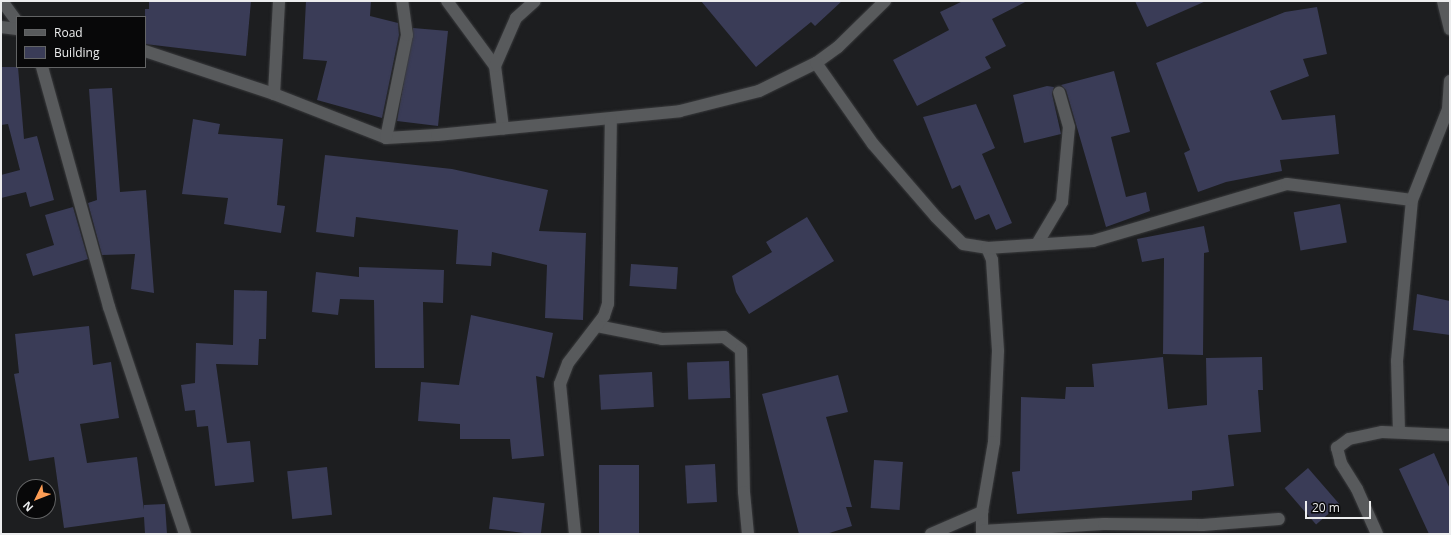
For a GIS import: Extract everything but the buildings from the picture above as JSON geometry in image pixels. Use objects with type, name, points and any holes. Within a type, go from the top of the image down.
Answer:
[{"type":"street","points":[[2,1],[16,21]]},
{"type":"street","points":[[274,94],[279,1]]},
{"type":"street","points":[[386,138],[408,35],[402,1]]},
{"type":"street","points":[[447,1],[495,66],[503,128]]},
{"type":"street","points":[[495,66],[516,18],[535,1]]},
{"type":"street","points":[[146,51],[274,94],[386,138],[611,119],[680,110],[759,91],[816,63],[838,47],[885,1]]},
{"type":"street","points":[[1443,1],[1450,29]]},
{"type":"street","points":[[1,27],[16,29]]},
{"type":"street","points":[[816,63],[873,144],[936,217],[963,244],[987,248],[1093,241],[1287,184],[1412,200]]},
{"type":"street","points":[[42,68],[109,307],[185,534]]},
{"type":"street","points":[[1399,432],[1397,360],[1412,200],[1448,110],[1450,82]]},
{"type":"street","points":[[1037,244],[1062,202],[1069,127],[1059,92]]},
{"type":"street","points":[[575,534],[560,384],[568,363],[597,326],[608,304],[611,260],[611,119]]},
{"type":"street","points":[[987,248],[992,260],[998,351],[994,442],[982,512],[982,533],[1104,524],[1202,525],[1279,519]]},
{"type":"street","points":[[597,326],[662,339],[724,337],[741,350],[744,492],[748,534]]},
{"type":"street","points":[[1377,534],[1357,489],[1341,463],[1337,448],[1349,439],[1399,432],[1450,435]]},
{"type":"street","points":[[931,534],[982,512]]}]
